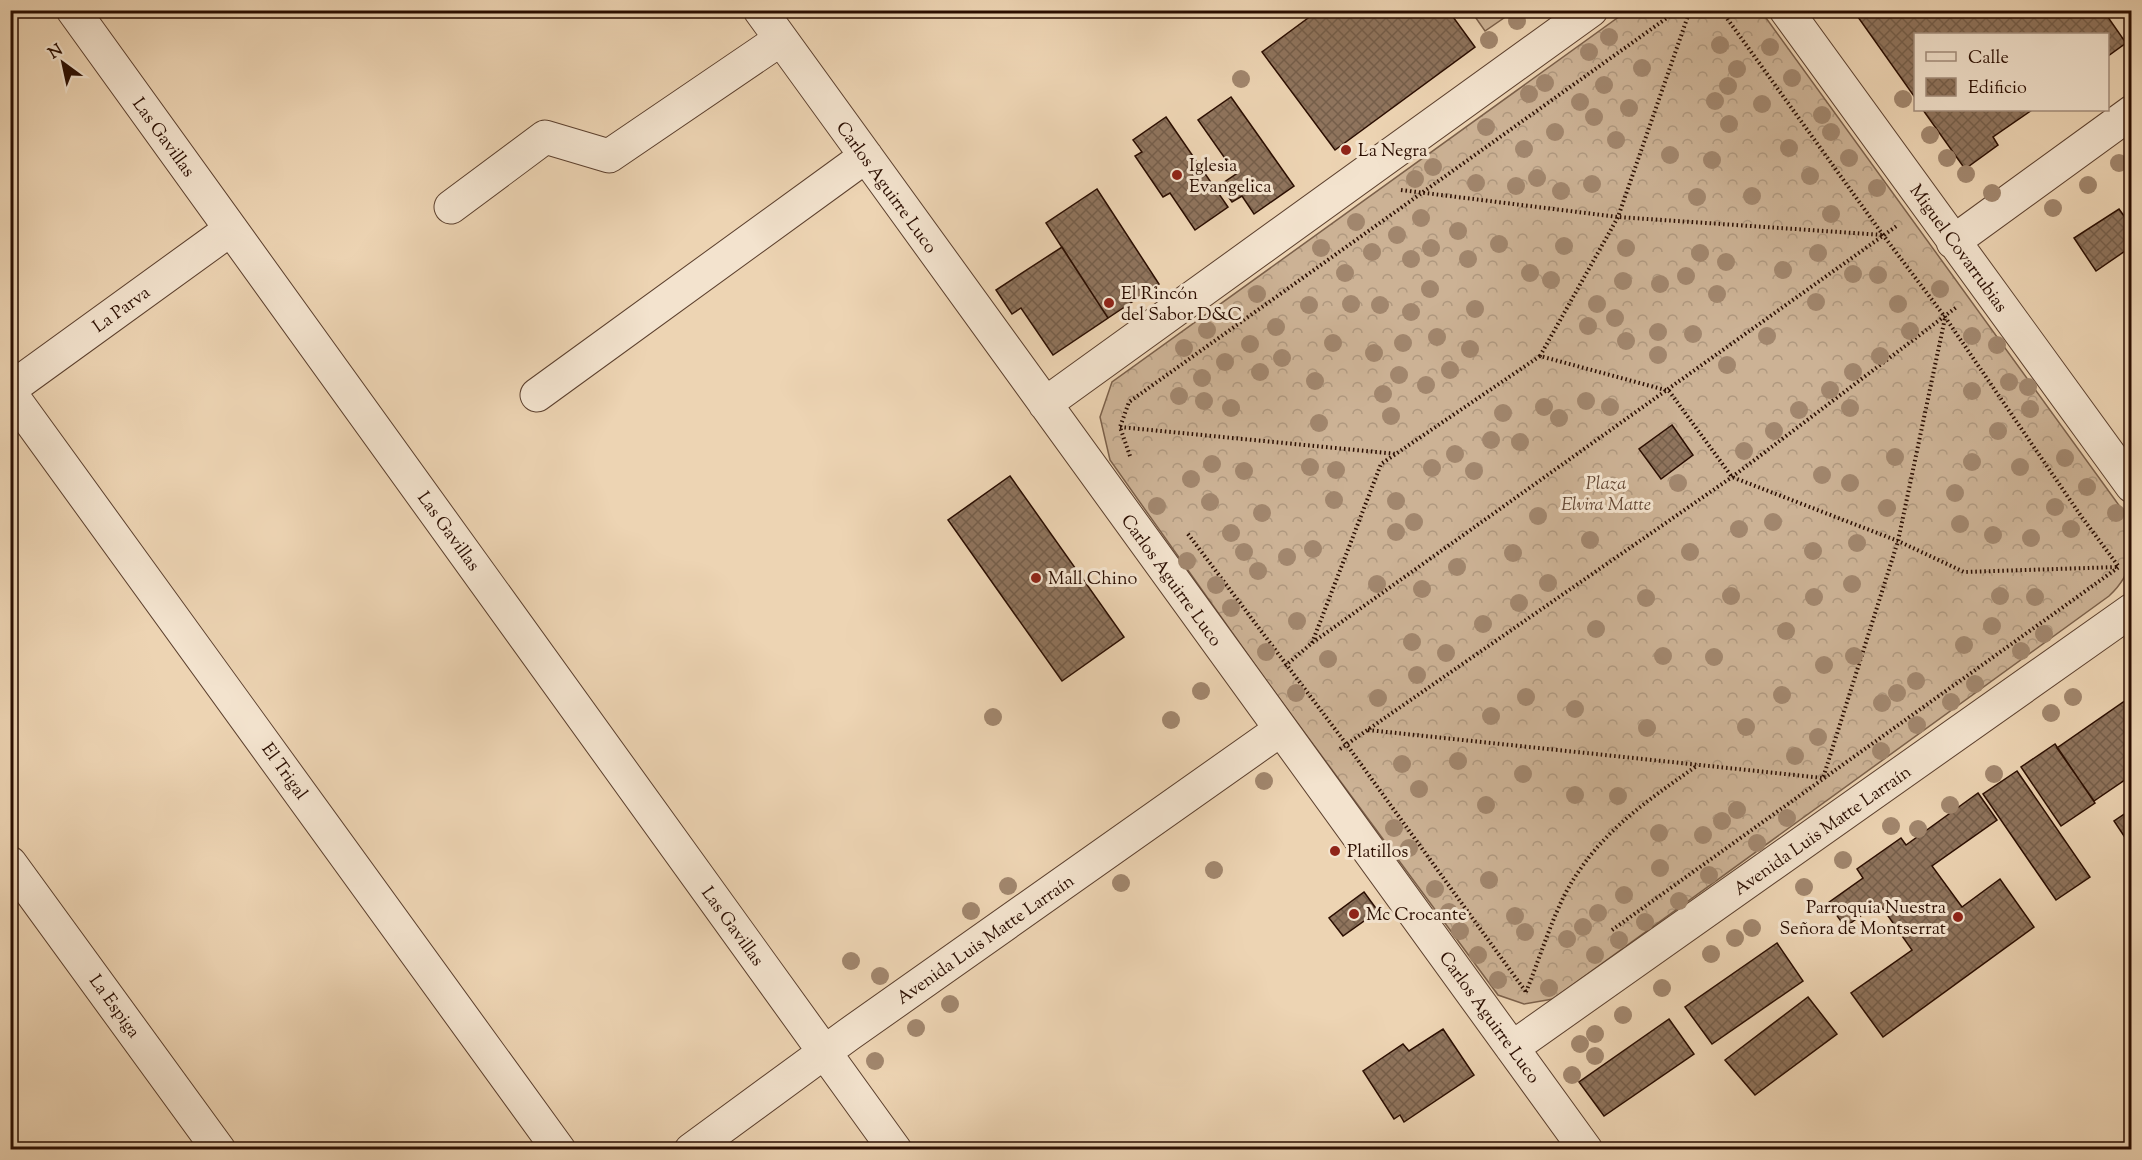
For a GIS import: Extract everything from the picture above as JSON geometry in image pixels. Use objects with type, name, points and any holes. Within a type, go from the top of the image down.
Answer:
[{"type":"street","name":"Las Gavillas","points":[[73,10],[895,1149]]},
{"type":"street","name":"Carlos Aguirre Luco","points":[[760,10],[1309,770],[1522,1041],[1586,1149]]},
{"type":"street","points":[[1045,404],[1591,10]]},
{"type":"street","name":"Miguel Covarrubias","points":[[1786,10],[2132,486]]},
{"type":"street","points":[[451,207],[545,137],[609,156],[781,39]]},
{"type":"street","points":[[1953,242],[2132,112]]},
{"type":"street","points":[[537,395],[866,156]]},
{"type":"street","name":"La Parva","points":[[10,391],[231,229]]},
{"type":"street","name":"El Trigal","points":[[10,391],[559,1149]]},
{"type":"street","name":"Avenida Luis Matte Larraín","points":[[1522,1041],[2132,610]]},
{"type":"street","name":"Avenida Luis Matte Larraín","points":[[691,1149],[1280,730]]},
{"type":"street","name":"La Espiga","points":[[10,863],[219,1149]]},
{"type":"path","points":[[1130,457],[1120,427],[1129,402],[1677,10]]},
{"type":"path","points":[[1312,644],[1381,464],[1540,356],[1618,217],[1690,10]]},
{"type":"path","points":[[1721,10],[1883,236],[1945,317],[2081,516],[2119,567]]},
{"type":"path","points":[[1392,188],[1618,217],[1883,236]]},
{"type":"path","points":[[1251,689],[1928,204]]},
{"type":"path","points":[[1309,770],[1732,477],[1945,317],[1984,284]]},
{"type":"path","points":[[1823,778],[1898,541],[1945,317]]},
{"type":"path","points":[[1540,356],[1669,391],[1732,477],[1898,541],[1964,572],[2119,567]]},
{"type":"path","points":[[1120,427],[1397,454]]},
{"type":"path","points":[[1186,533],[1347,745],[1526,992]]},
{"type":"path","points":[[1603,937],[2119,567]]},
{"type":"path","points":[[1368,730],[1823,778]]},
{"type":"path","points":[[1522,1041],[1526,992],[1565,895],[1591,854],[1627,816],[1699,765]]},
{"type":"path","points":[[1526,992],[1536,985]]},
{"type":"green space","points":[[1471,11],[1514,11],[1485,31]]},
{"type":"green space","name":"Plaza Elvira Matte","points":[[1627,11],[1761,11],[2126,515],[2131,538],[2131,559],[2124,578],[2109,596],[1553,999],[1524,1004],[1498,995],[1265,679],[1110,460],[1100,417],[1112,382]]},
{"type":"building","points":[[1319,10],[1448,10],[1475,47],[1335,150],[1262,52]]},
{"type":"building","points":[[1853,10],[2103,10],[2126,43],[2109,55],[2109,33],[1914,33],[1914,96]]},
{"type":"building","points":[[1231,97],[1294,186],[1254,214],[1242,196],[1232,202],[1220,185],[1236,174],[1198,120]]},
{"type":"building","points":[[1924,111],[2031,111],[1993,137],[1998,145],[1965,169]]},
{"type":"building","name":"Iglesia Evangelica","points":[[1166,117],[1228,207],[1195,230],[1170,193],[1163,197],[1135,156],[1142,152],[1133,140]]},
{"type":"building","points":[[1097,189],[1159,284],[1108,318],[1046,223]]},
{"type":"building","points":[[2119,209],[2132,227],[2132,255],[2128,249],[2096,271],[2074,238]]},
{"type":"building","points":[[1062,247],[1108,318],[1053,355],[1021,308],[1012,314],[996,290]]},
{"type":"building","points":[[1672,425],[1693,455],[1661,479],[1639,449]]},
{"type":"building","name":"Mall Chino","points":[[1010,476],[1124,637],[1062,681],[948,520]]},
{"type":"building","points":[[2132,696],[2132,775],[2094,801],[2057,748]]},
{"type":"building","points":[[2055,744],[2095,803],[2061,826],[2021,767]]},
{"type":"building","points":[[2017,771],[2090,877],[2056,900],[1983,794]]},
{"type":"building","name":"Parroquia Nuestra Señora de Montserrat","points":[[1978,793],[1997,820],[1932,866],[1962,907],[2000,879],[2034,927],[1883,1037],[1851,993],[1912,950],[1879,903],[1845,927],[1828,903],[1863,878],[1857,869],[1901,838],[1906,845]]},
{"type":"building","points":[[2132,809],[2132,848],[2114,821]]},
{"type":"building","name":"Mc Crocante","points":[[1364,892],[1378,911],[1343,936],[1329,918]]},
{"type":"building","points":[[1777,943],[1803,981],[1712,1044],[1685,1007]]},
{"type":"building","points":[[1808,997],[1837,1034],[1755,1095],[1725,1060]]},
{"type":"building","points":[[1669,1019],[1694,1054],[1604,1116],[1579,1082]]},
{"type":"building","points":[[1443,1029],[1474,1075],[1404,1122],[1400,1115],[1394,1119],[1363,1071],[1403,1044],[1409,1051]]},
{"type":"place","name":"La Negra","points":[[1346,150]]},
{"type":"place","name":"Iglesia Evangelica","points":[[1177,175]]},
{"type":"place","name":"El Rincón del Sabor D&C","points":[[1109,303]]},
{"type":"place","name":"Mall Chino","points":[[1036,578]]},
{"type":"place","name":"Platillos","points":[[1335,851]]},
{"type":"place","name":"Mc Crocante","points":[[1354,914]]},
{"type":"place","name":"Parroquia Nuestra Señora de Montserrat","points":[[1958,917]]}]
